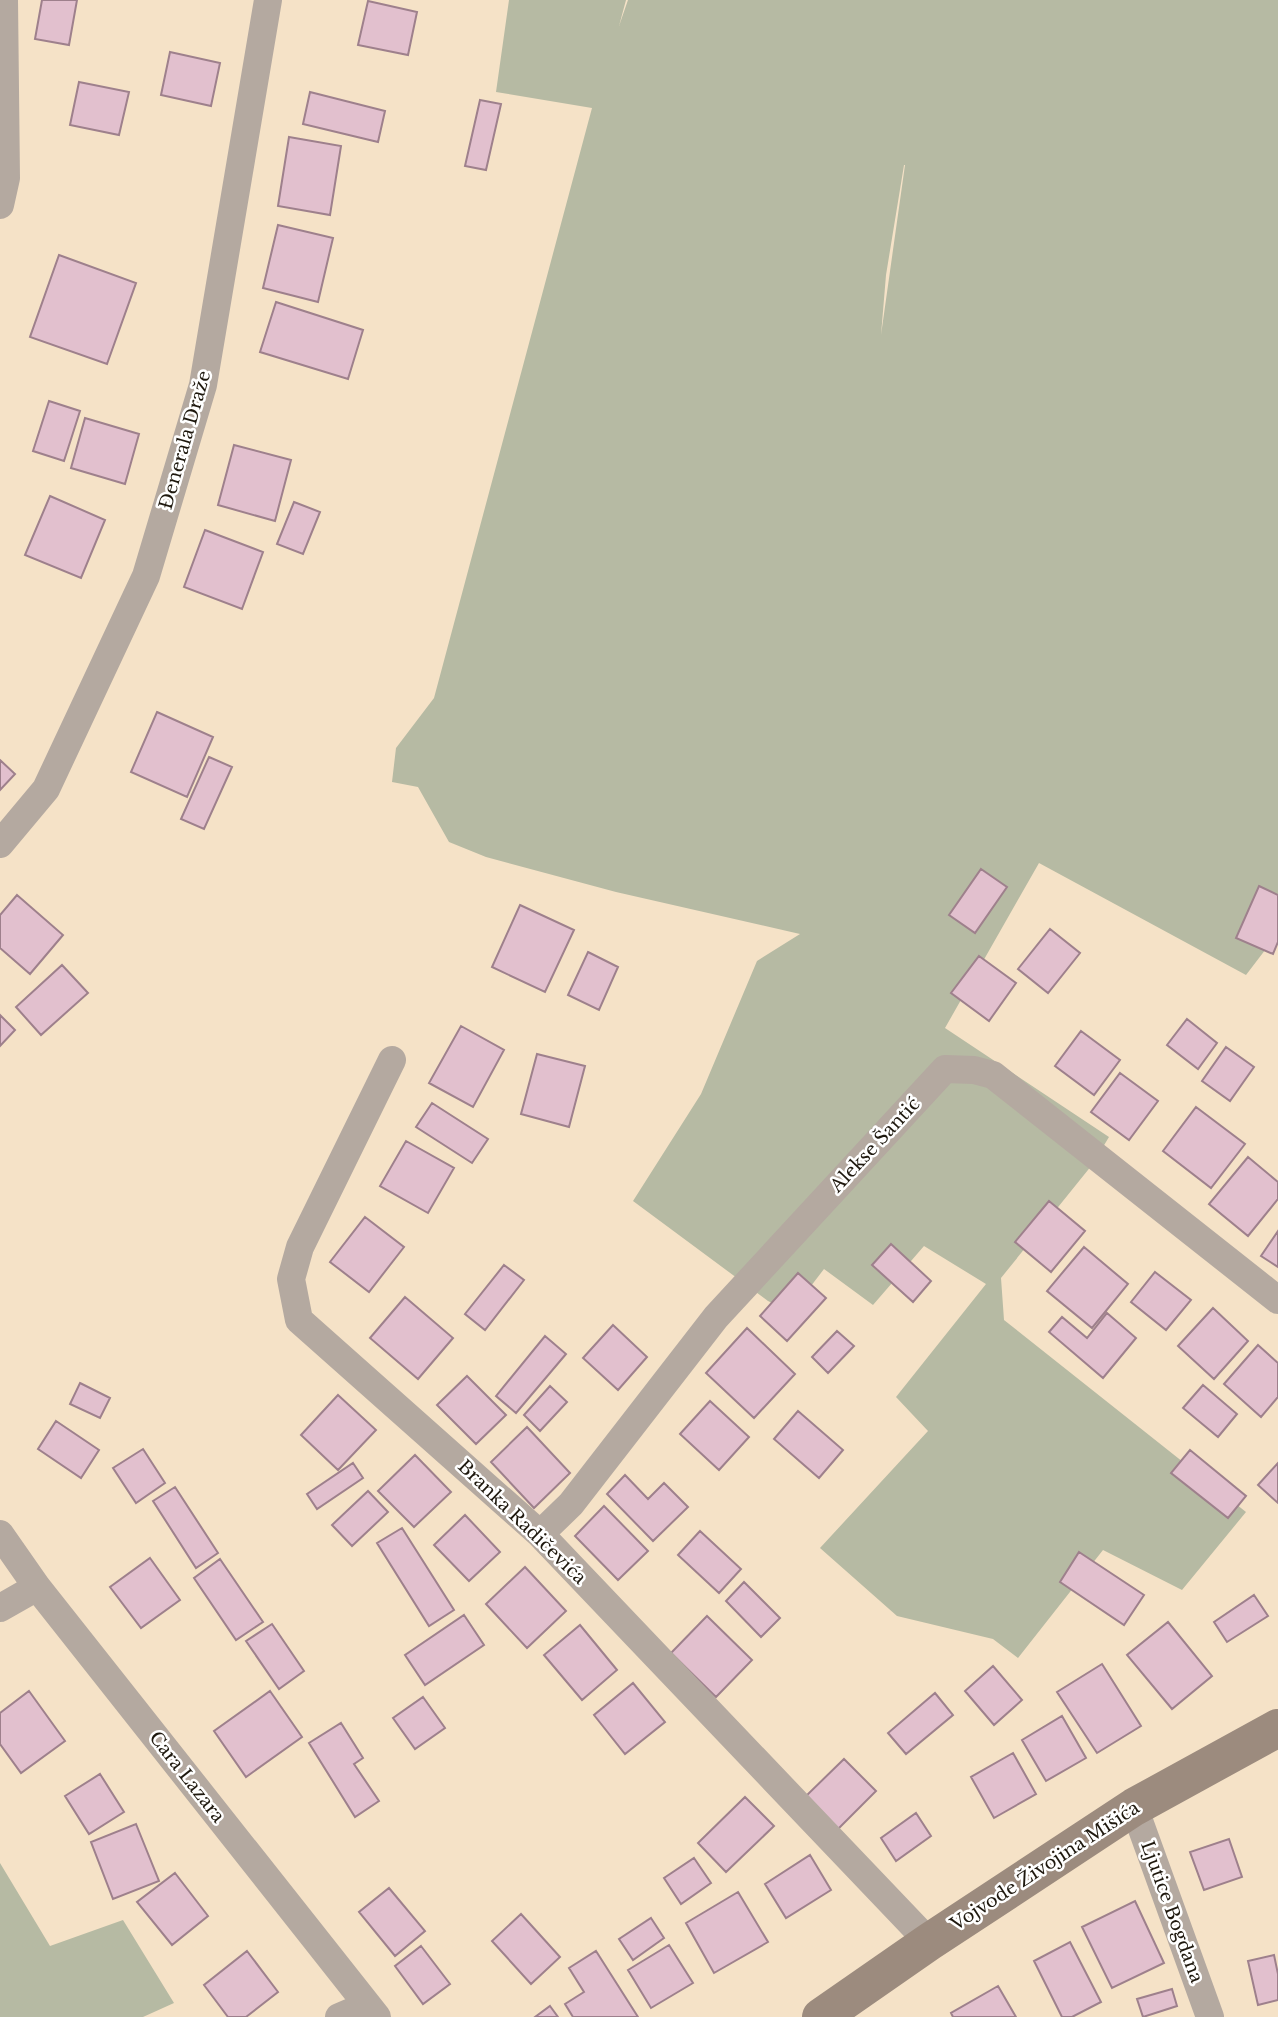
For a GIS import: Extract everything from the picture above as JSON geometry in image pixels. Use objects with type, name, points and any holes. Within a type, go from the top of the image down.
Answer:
[{"type":"street","points":[[0,205],[6,178],[4,0]]},
{"type":"street","name":"Đenerala Draže","points":[[0,844],[46,789],[146,576],[203,385],[268,0]]},
{"type":"street","name":"Branka Radičevića","points":[[392,1060],[300,1247],[290,1279],[299,1320],[540,1534],[929,1942]]},
{"type":"street","name":"Alekse Šantić","points":[[540,1534],[571,1504],[716,1317],[945,1069],[974,1070],[993,1076],[1278,1300]]},
{"type":"street","name":"Cara Lazara","points":[[0,1534],[37,1587],[372,2011]]},
{"type":"street","points":[[0,1608],[37,1587]]},
{"type":"street","name":"Vojvode Živojina Mišića","points":[[821,2017],[929,1942],[1134,1807],[1277,1723]]},
{"type":"street","name":"Ljutice Bogdana","points":[[1134,1807],[1210,2017]]},
{"type":"street","points":[[340,2017],[372,2011]]},
{"type":"green space","points":[[509,0],[626,0],[619,26],[628,0],[1278,0],[1278,933],[1246,975],[1039,863],[945,1028],[1109,1137],[1092,1165],[1001,1278],[1004,1320],[1246,1512],[1182,1590],[1103,1550],[1018,1658],[993,1639],[897,1616],[820,1548],[928,1431],[896,1397],[986,1284],[924,1246],[873,1305],[824,1269],[791,1312],[768,1301],[633,1201],[701,1094],[757,961],[800,934],[616,892],[486,857],[449,842],[418,787],[392,782],[396,748],[434,698],[592,108],[496,92]],"holes":[[[905,165],[881,335],[886,275]]]},
{"type":"green space","points":[[0,1863],[50,1946],[123,1920],[174,2003],[143,2017],[0,2017]]},
{"type":"building","points":[[42,0],[77,0],[69,45],[35,39]]},
{"type":"building","points":[[368,1],[417,12],[408,55],[358,45]]},
{"type":"building","points":[[170,52],[220,63],[211,106],[161,95]]},
{"type":"building","points":[[79,82],[129,92],[119,135],[70,125]]},
{"type":"building","points":[[310,92],[385,111],[378,142],[303,124]]},
{"type":"building","points":[[480,100],[501,104],[486,170],[465,166]]},
{"type":"building","points":[[289,137],[341,146],[330,215],[278,206]]},
{"type":"building","points":[[278,225],[333,238],[318,302],[263,288]]},
{"type":"building","points":[[59,255],[136,283],[107,364],[30,337]]},
{"type":"building","points":[[276,302],[363,330],[348,379],[260,352]]},
{"type":"building","points":[[49,401],[80,411],[64,461],[33,451]]},
{"type":"building","points":[[85,418],[139,434],[125,484],[71,468]]},
{"type":"building","points":[[234,445],[291,460],[275,521],[218,505]]},
{"type":"building","points":[[50,496],[105,520],[81,578],[25,555]]},
{"type":"building","points":[[294,502],[320,512],[303,554],[277,544]]},
{"type":"building","points":[[205,530],[263,552],[242,609],[184,587]]},
{"type":"building","points":[[157,712],[213,737],[187,797],[131,772]]},
{"type":"building","points":[[209,757],[232,767],[204,829],[181,819]]},
{"type":"building","points":[[0,760],[15,774],[0,790]]},
{"type":"building","points":[[981,869],[1007,887],[975,933],[949,915]]},
{"type":"building","points":[[1259,886],[1278,895],[1278,942],[1273,954],[1236,938]]},
{"type":"building","points":[[17,895],[63,935],[30,974],[0,948],[0,915]]},
{"type":"building","points":[[520,905],[574,930],[545,992],[492,967]]},
{"type":"building","points":[[1050,929],[1080,953],[1048,993],[1018,969]]},
{"type":"building","points":[[588,952],[618,967],[599,1010],[568,995]]},
{"type":"building","points":[[979,956],[1016,983],[989,1021],[951,993]]},
{"type":"building","points":[[62,965],[88,993],[41,1035],[16,1007]]},
{"type":"building","points":[[0,1015],[15,1030],[0,1046]]},
{"type":"building","points":[[1187,1019],[1217,1043],[1198,1069],[1167,1045]]},
{"type":"building","points":[[461,1026],[504,1050],[473,1107],[429,1083]]},
{"type":"building","points":[[1081,1031],[1120,1060],[1094,1095],[1055,1066]]},
{"type":"building","points":[[1226,1047],[1254,1067],[1230,1101],[1202,1081]]},
{"type":"building","points":[[537,1054],[585,1066],[569,1127],[521,1114]]},
{"type":"building","points":[[1120,1073],[1158,1101],[1129,1140],[1091,1112]]},
{"type":"building","points":[[432,1103],[488,1139],[472,1163],[416,1127]]},
{"type":"building","points":[[1196,1107],[1245,1144],[1211,1188],[1163,1151]]},
{"type":"building","points":[[406,1141],[454,1168],[428,1213],[380,1186]]},
{"type":"building","points":[[1248,1157],[1278,1182],[1278,1199],[1248,1236],[1209,1204]]},
{"type":"building","points":[[1049,1201],[1085,1231],[1051,1272],[1015,1242]]},
{"type":"building","points":[[365,1217],[404,1247],[369,1292],[330,1262]]},
{"type":"building","points":[[1278,1231],[1278,1267],[1261,1256]]},
{"type":"building","points":[[891,1244],[931,1281],[913,1302],[872,1265]]},
{"type":"building","points":[[1084,1247],[1128,1284],[1092,1328],[1047,1291]]},
{"type":"building","points":[[504,1265],[524,1280],[485,1330],[465,1314]]},
{"type":"building","points":[[1155,1272],[1191,1300],[1166,1330],[1131,1302]]},
{"type":"building","points":[[798,1273],[826,1298],[787,1341],[760,1316]]},
{"type":"building","points":[[405,1297],[453,1338],[418,1379],[370,1338]]},
{"type":"building","points":[[1213,1308],[1248,1341],[1214,1379],[1178,1346]]},
{"type":"building","points":[[1107,1313],[1136,1338],[1103,1378],[1049,1332],[1062,1317],[1087,1338]]},
{"type":"building","points":[[613,1325],[647,1357],[618,1390],[583,1358]]},
{"type":"building","points":[[747,1328],[795,1374],[754,1418],[706,1373]]},
{"type":"building","points":[[837,1331],[854,1346],[828,1373],[812,1357]]},
{"type":"building","points":[[545,1336],[566,1354],[516,1413],[496,1396]]},
{"type":"building","points":[[1258,1345],[1278,1363],[1278,1397],[1261,1417],[1224,1384]]},
{"type":"building","points":[[467,1376],[506,1415],[476,1444],[437,1405]]},
{"type":"building","points":[[80,1383],[110,1398],[100,1418],[70,1404]]},
{"type":"building","points":[[1203,1385],[1237,1414],[1218,1437],[1183,1408]]},
{"type":"building","points":[[550,1386],[567,1402],[540,1431],[524,1415]]},
{"type":"building","points":[[338,1395],[376,1430],[338,1470],[301,1435]]},
{"type":"building","points":[[710,1401],[749,1437],[719,1470],[680,1434]]},
{"type":"building","points":[[798,1411],[843,1450],[819,1478],[774,1439]]},
{"type":"building","points":[[56,1421],[99,1450],[81,1478],[38,1449]]},
{"type":"building","points":[[527,1427],[570,1473],[534,1508],[491,1462]]},
{"type":"building","points":[[143,1449],[165,1483],[136,1503],[113,1468]]},
{"type":"building","points":[[1190,1450],[1246,1496],[1228,1518],[1171,1473]]},
{"type":"building","points":[[415,1455],[451,1492],[414,1527],[378,1491]]},
{"type":"building","points":[[353,1463],[363,1478],[317,1509],[307,1494]]},
{"type":"building","points":[[1278,1463],[1278,1503],[1258,1485]]},
{"type":"building","points":[[625,1475],[648,1499],[664,1483],[688,1507],[653,1541],[607,1494]]},
{"type":"building","points":[[175,1487],[218,1553],[196,1568],[153,1501]]},
{"type":"building","points":[[368,1491],[388,1512],[352,1546],[332,1525]]},
{"type":"building","points":[[604,1506],[648,1551],[618,1580],[575,1536]]},
{"type":"building","points":[[465,1515],[500,1552],[469,1581],[434,1545]]},
{"type":"building","points":[[402,1528],[454,1610],[429,1626],[377,1543]]},
{"type":"building","points":[[700,1531],[741,1569],[719,1593],[678,1555]]},
{"type":"building","points":[[1079,1552],[1144,1595],[1124,1625],[1060,1582]]},
{"type":"building","points":[[150,1558],[180,1600],[141,1628],[110,1587]]},
{"type":"building","points":[[220,1559],[263,1622],[236,1640],[194,1578]]},
{"type":"building","points":[[525,1567],[566,1611],[527,1648],[486,1604]]},
{"type":"building","points":[[744,1582],[780,1618],[761,1637],[726,1601]]},
{"type":"building","points":[[1254,1595],[1268,1616],[1227,1642],[1214,1622]]},
{"type":"building","points":[[464,1615],[484,1645],[425,1685],[405,1655]]},
{"type":"building","points":[[707,1616],[752,1660],[716,1697],[671,1653]]},
{"type":"building","points":[[1168,1622],[1212,1676],[1172,1709],[1127,1655]]},
{"type":"building","points":[[272,1624],[304,1671],[279,1689],[246,1641]]},
{"type":"building","points":[[580,1625],[617,1670],[582,1700],[544,1655]]},
{"type":"building","points":[[1102,1664],[1141,1726],[1097,1753],[1057,1692]]},
{"type":"building","points":[[993,1666],[1022,1700],[994,1725],[965,1691]]},
{"type":"building","points":[[633,1683],[665,1722],[625,1754],[594,1715]]},
{"type":"building","points":[[29,1691],[65,1741],[21,1773],[0,1744],[0,1713]]},
{"type":"building","points":[[270,1691],[302,1737],[246,1777],[214,1731]]},
{"type":"building","points":[[935,1693],[953,1715],[906,1754],[888,1733]]},
{"type":"building","points":[[423,1697],[445,1728],[415,1749],[393,1718]]},
{"type":"building","points":[[1062,1716],[1086,1758],[1046,1781],[1022,1740]]},
{"type":"building","points":[[341,1723],[363,1758],[354,1764],[379,1801],[355,1817],[309,1743]]},
{"type":"building","points":[[1013,1753],[1036,1794],[994,1818],[971,1777]]},
{"type":"building","points":[[844,1759],[876,1791],[837,1830],[805,1797]]},
{"type":"building","points":[[100,1774],[124,1812],[89,1834],[65,1796]]},
{"type":"building","points":[[745,1797],[774,1826],[726,1872],[698,1843]]},
{"type":"building","points":[[916,1813],[931,1836],[896,1861],[881,1838]]},
{"type":"building","points":[[136,1824],[159,1881],[113,1899],[91,1842]]},
{"type":"building","points":[[1229,1839],[1242,1877],[1204,1890],[1190,1852]]},
{"type":"building","points":[[810,1855],[831,1890],[786,1918],[765,1884]]},
{"type":"building","points":[[694,1858],[711,1883],[681,1904],[664,1878]]},
{"type":"building","points":[[175,1873],[208,1916],[172,1945],[137,1902]]},
{"type":"building","points":[[389,1888],[425,1931],[395,1956],[359,1912]]},
{"type":"building","points":[[738,1892],[768,1942],[714,1973],[686,1923]]},
{"type":"building","points":[[1135,1901],[1164,1963],[1112,1988],[1082,1927]]},
{"type":"building","points":[[521,1914],[560,1957],[531,1984],[492,1941]]},
{"type":"building","points":[[651,1918],[664,1938],[633,1960],[619,1939]]},
{"type":"building","points":[[1070,1942],[1101,2002],[1072,2017],[1062,2017],[1034,1961]]},
{"type":"building","points":[[669,1945],[693,1983],[651,2008],[628,1970]]},
{"type":"building","points":[[421,1946],[450,1984],[423,2004],[395,1966]]},
{"type":"building","points":[[247,1951],[278,1992],[246,2017],[228,2017],[204,1985]]},
{"type":"building","points":[[596,1951],[638,2017],[573,2017],[565,2004],[584,1992],[569,1968]]},
{"type":"building","points":[[1274,1955],[1278,1974],[1278,2000],[1258,2005],[1248,1961]]},
{"type":"building","points":[[998,1986],[1016,2017],[953,2017],[951,2013]]},
{"type":"building","points":[[1172,1989],[1177,2006],[1143,2017],[1137,1999]]},
{"type":"building","points":[[550,2006],[558,2017],[535,2017]]}]
